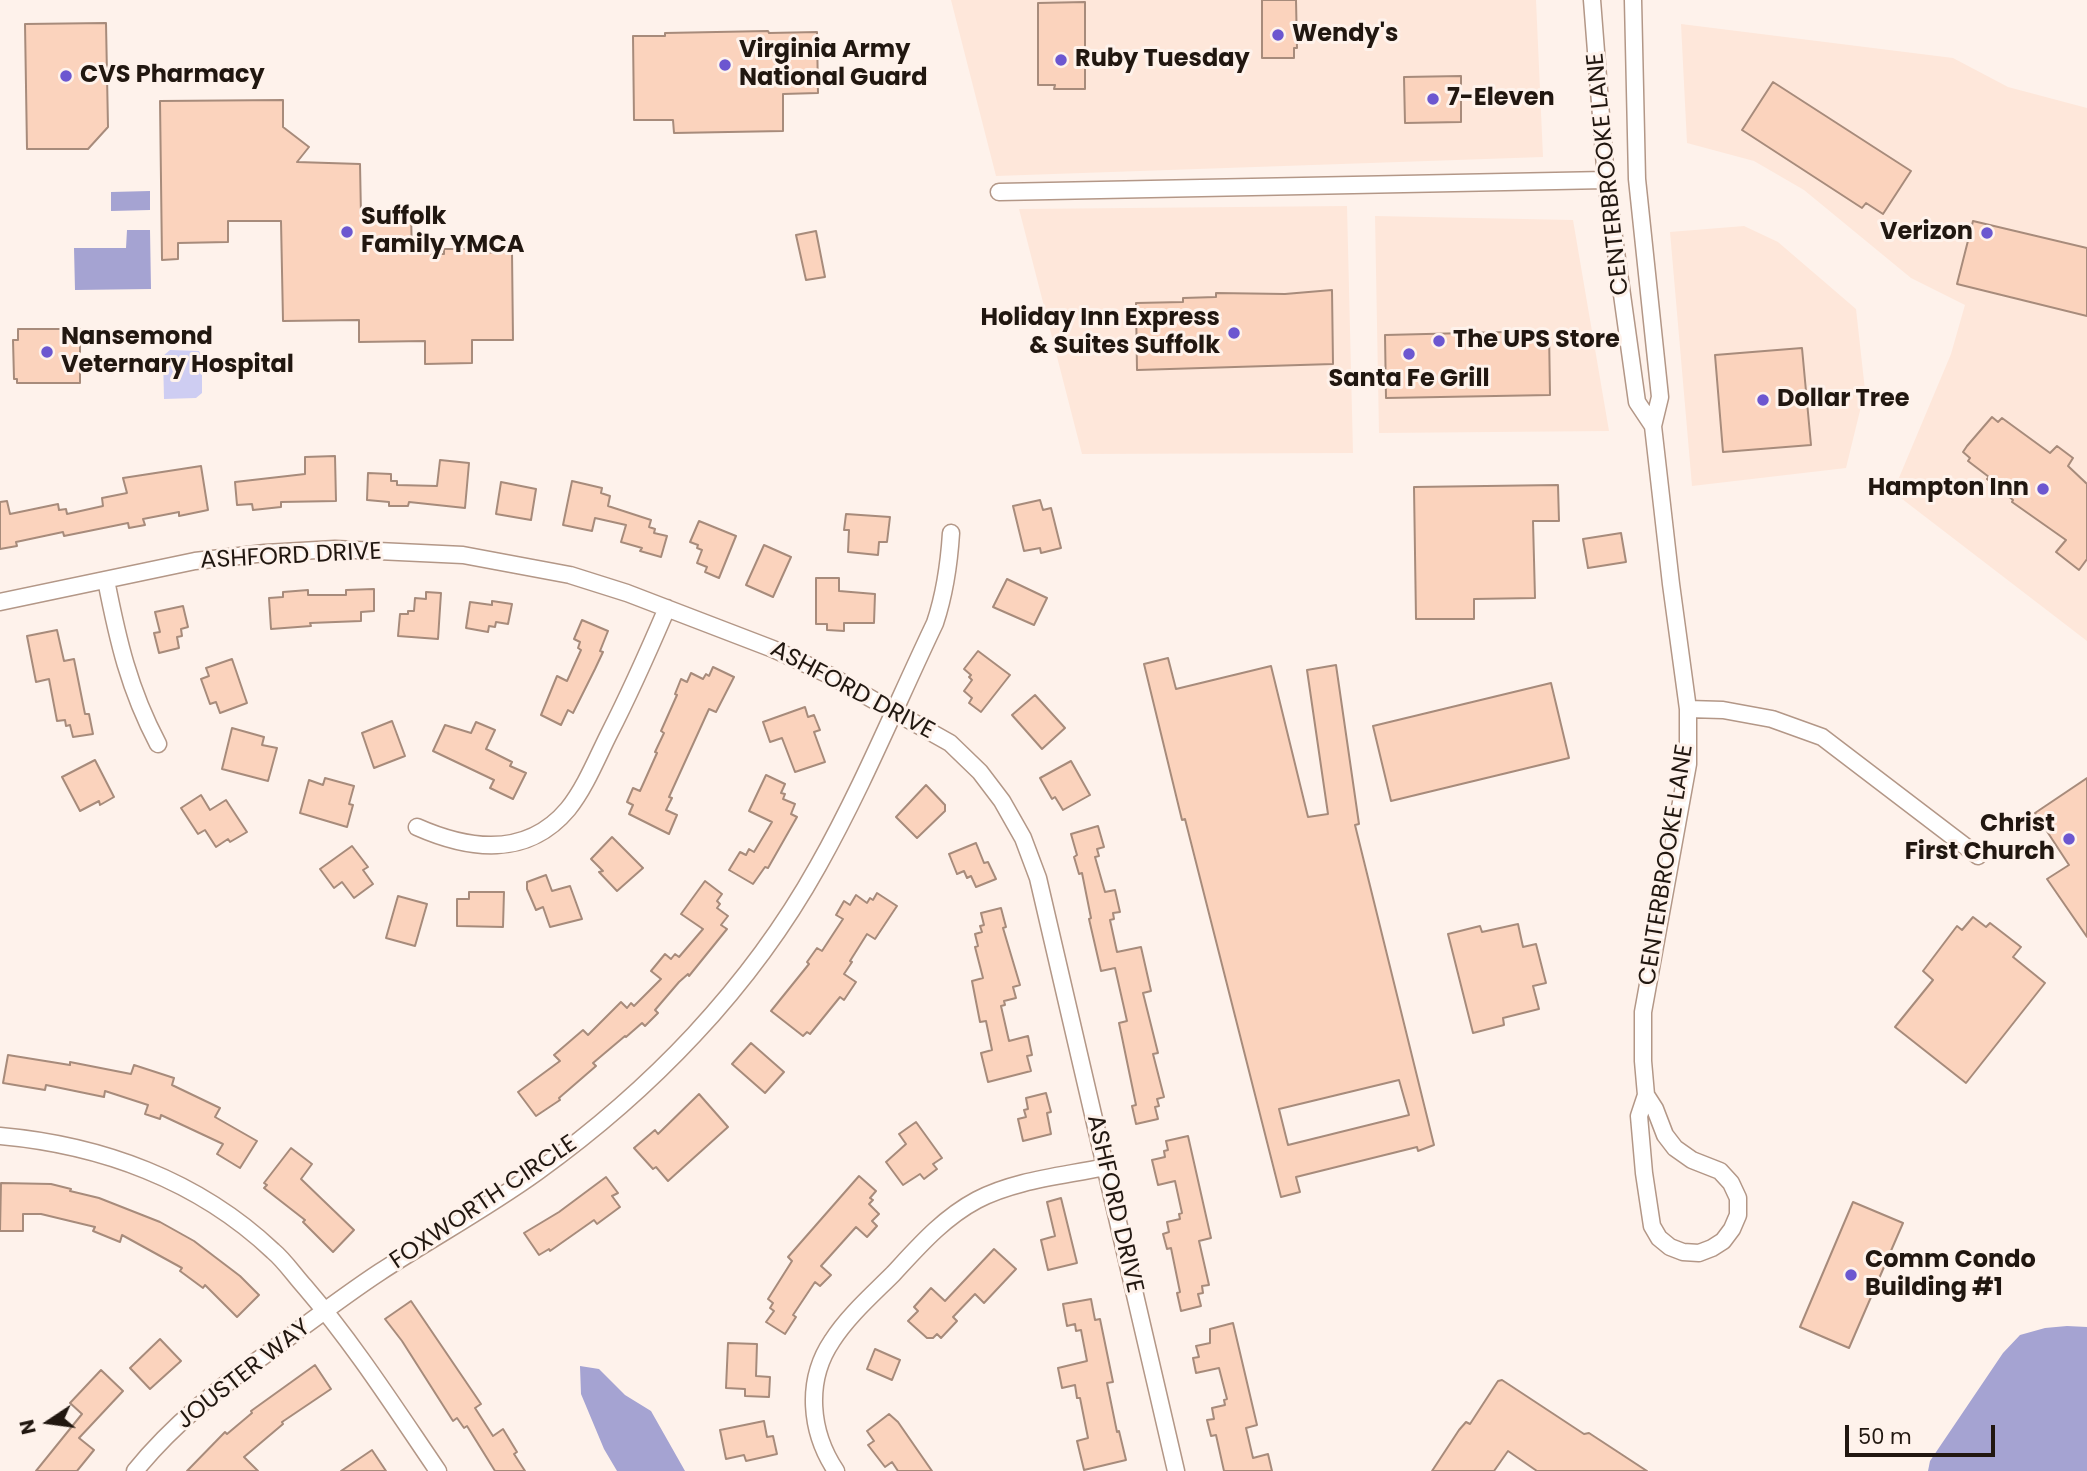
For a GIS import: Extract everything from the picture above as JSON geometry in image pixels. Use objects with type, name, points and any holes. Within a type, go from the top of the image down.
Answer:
[{"type":"street","name":"CENTERBROOKE LANE","points":[[1592,0],[1606,180],[1637,402],[1653,426]]},
{"type":"street","name":"CENTERBROOKE LANE","points":[[1633,0],[1637,179],[1660,397],[1653,426],[1688,709],[1688,765],[1643,1013],[1646,1095],[1639,1116],[1652,1226],[1659,1238],[1670,1247],[1683,1252],[1699,1253],[1723,1241],[1732,1229],[1738,1215],[1738,1198],[1731,1183],[1720,1171],[1692,1160],[1675,1147],[1665,1135],[1655,1109],[1646,1095]]},
{"type":"street","points":[[999,191],[1606,180]]},
{"type":"street","name":"FOXWORTH CIRCLE","points":[[325,1311],[380,1272],[534,1174],[585,1136],[645,1084],[705,1023],[751,968],[817,868],[859,788],[935,624],[949,566],[951,533]]},
{"type":"street","name":"ASHFORD DRIVE","points":[[0,602],[186,563],[265,553],[335,549],[463,555],[570,575],[667,608],[773,649],[829,675],[894,709],[950,743],[961,752],[1002,801],[1023,838],[1038,878],[1177,1471]]},
{"type":"street","points":[[106,580],[126,671],[140,709],[158,744]]},
{"type":"street","points":[[417,827],[444,839],[489,846],[516,842],[537,835],[555,823],[570,807],[597,759],[634,685],[667,608]]},
{"type":"street","points":[[1688,709],[1723,710],[1772,719],[1822,737],[1978,856]]},
{"type":"street","points":[[0,1136],[68,1146],[117,1158],[159,1174],[205,1198],[242,1223],[275,1252],[325,1311],[438,1471]]},
{"type":"street","points":[[836,1471],[825,1455],[817,1434],[813,1406],[815,1383],[821,1361],[832,1341],[859,1308],[930,1235],[977,1200],[1006,1189],[1105,1167]]},
{"type":"street","name":"JOUSTER WAY","points":[[135,1471],[172,1431],[215,1391],[325,1311]]},
{"type":"shaded area","points":[[951,0],[1536,0],[1543,157],[996,176]]},
{"type":"shaded area","points":[[1681,24],[1953,58],[2008,87],[2087,108],[2087,641],[1893,492],[1951,354],[1965,305],[1911,278],[1804,190],[1754,161],[1687,143]]},
{"type":"shaded area","points":[[150,191],[150,210],[111,211],[111,192]]},
{"type":"shaded area","points":[[1347,206],[1353,453],[1082,454],[1019,209]]},
{"type":"shaded area","points":[[1375,216],[1573,220],[1609,431],[1379,433]]},
{"type":"shaded area","points":[[1744,226],[1778,242],[1856,309],[1865,390],[1846,468],[1692,486],[1670,232]]},
{"type":"shaded area","points":[[127,230],[150,230],[151,289],[75,290],[74,248],[126,248]]},
{"type":"shaded area","points":[[170,350],[199,351],[202,358],[202,393],[196,398],[164,399],[163,356]]},
{"type":"shaded area","points":[[2087,1327],[2087,1471],[1928,1471],[1930,1461],[2003,1353],[2020,1335],[2045,1328]]},
{"type":"shaded area","points":[[580,1366],[599,1369],[625,1395],[651,1411],[685,1471],[617,1471],[604,1449],[581,1394]]},
{"type":"building","name":"Wendy's","points":[[1262,0],[1296,0],[1297,48],[1294,48],[1294,58],[1262,58]]},
{"type":"building","name":"Ruby Tuesday","points":[[1085,2],[1085,89],[1054,89],[1055,85],[1038,85],[1038,3]]},
{"type":"building","name":"CVS Pharmacy","points":[[106,23],[108,127],[88,149],[27,149],[25,24]]},
{"type":"building","name":"Virginia Army National Guard","points":[[817,32],[818,93],[783,94],[783,131],[674,133],[673,120],[634,120],[633,36]]},
{"type":"building","name":"7-Eleven","points":[[1461,76],[1461,122],[1405,123],[1404,77]]},
{"type":"building","points":[[1773,82],[1911,171],[1883,214],[1866,203],[1862,208],[1742,130]]},
{"type":"building","name":"Suffolk Family YMCA","points":[[283,100],[283,127],[309,147],[297,162],[360,164],[361,216],[411,215],[412,254],[444,254],[444,249],[466,249],[466,253],[512,252],[513,340],[472,340],[472,363],[425,364],[425,341],[359,342],[359,320],[283,321],[281,221],[228,221],[228,242],[178,243],[178,259],[162,260],[160,101]]},
{"type":"building","points":[[1973,221],[2087,248],[2087,316],[1957,284]]},
{"type":"building","points":[[816,231],[825,277],[806,280],[796,235]]},
{"type":"building","name":"Holiday Inn Express & Suites Suffolk","points":[[1332,290],[1333,364],[1137,370],[1136,303],[1183,302],[1183,298],[1216,297],[1216,293],[1285,294]]},
{"type":"building","name":"Nansemond Veternary Hospital","points":[[18,329],[80,329],[80,383],[17,383],[17,379],[14,379],[13,340],[18,340]]},
{"type":"building","points":[[1549,331],[1550,395],[1386,398],[1385,335]]},
{"type":"building","name":"Dollar Tree","points":[[1802,348],[1811,445],[1723,452],[1715,355]]},
{"type":"building","name":"Hampton Inn","points":[[1992,417],[1998,422],[2002,418],[2050,453],[2057,446],[2073,458],[2068,466],[2087,484],[2087,559],[2079,570],[2056,552],[2066,540],[2012,502],[2013,500],[1987,479],[1989,477],[1968,461],[1970,458],[1963,452]]},
{"type":"building","points":[[335,456],[336,501],[281,502],[281,507],[253,510],[252,504],[237,505],[235,482],[305,474],[305,457]]},
{"type":"building","points":[[440,460],[469,463],[465,508],[409,502],[408,506],[389,506],[389,502],[367,500],[368,473],[391,474],[391,481],[397,481],[397,485],[437,486]]},
{"type":"building","points":[[201,466],[208,510],[143,519],[145,525],[129,528],[128,523],[64,536],[63,532],[16,542],[17,546],[0,549],[0,502],[7,501],[10,514],[58,504],[59,510],[66,509],[67,514],[103,506],[102,498],[127,493],[123,478]]},
{"type":"building","points":[[572,481],[602,488],[601,493],[610,496],[608,506],[651,520],[649,527],[655,529],[654,533],[667,536],[661,557],[621,542],[626,525],[595,518],[592,531],[563,525]]},
{"type":"building","points":[[501,482],[536,489],[531,520],[496,514]]},
{"type":"building","points":[[1558,485],[1559,521],[1533,521],[1535,598],[1474,599],[1474,619],[1416,619],[1414,487]]},
{"type":"building","points":[[1040,500],[1043,510],[1051,508],[1061,548],[1041,553],[1040,548],[1024,551],[1013,506]]},
{"type":"building","points":[[846,514],[890,517],[887,542],[879,542],[878,555],[848,552],[849,530],[844,530]]},
{"type":"building","points":[[699,521],[736,536],[719,578],[705,572],[707,567],[697,563],[702,550],[690,542]]},
{"type":"building","points":[[1621,533],[1626,562],[1588,568],[1583,539]]},
{"type":"building","points":[[764,545],[791,557],[773,597],[746,585]]},
{"type":"building","points":[[816,578],[839,578],[839,591],[875,594],[874,623],[844,623],[844,631],[827,630],[827,624],[816,624]]},
{"type":"building","points":[[1007,579],[1047,598],[1034,625],[993,607]]},
{"type":"building","points":[[374,589],[374,611],[361,612],[361,621],[310,623],[311,626],[271,629],[269,598],[283,597],[283,592],[308,590],[308,595],[346,595],[346,590]]},
{"type":"building","points":[[426,592],[441,593],[438,639],[398,636],[400,614],[414,611],[415,598],[426,599]]},
{"type":"building","points":[[492,601],[512,604],[508,624],[496,622],[495,627],[489,626],[488,632],[466,628],[470,602],[492,605]]},
{"type":"building","points":[[183,606],[188,627],[181,629],[182,636],[177,637],[179,648],[159,653],[154,633],[160,632],[155,612]]},
{"type":"building","points":[[582,620],[608,631],[600,651],[603,652],[573,713],[568,710],[561,725],[541,715],[557,676],[567,681],[581,650],[578,648],[580,642],[574,639]]},
{"type":"building","points":[[57,630],[64,661],[74,659],[85,714],[89,714],[93,734],[73,737],[70,725],[66,726],[65,720],[57,721],[49,679],[36,682],[27,636]]},
{"type":"building","points":[[978,651],[1010,675],[981,712],[969,703],[972,698],[964,691],[972,680],[969,677],[971,675],[964,669]]},
{"type":"building","points":[[1168,658],[1176,689],[1271,666],[1308,817],[1328,814],[1307,670],[1336,665],[1359,824],[1355,825],[1434,1145],[1418,1151],[1417,1147],[1296,1177],[1300,1192],[1281,1197],[1144,664]],"holes":[[[1399,1080],[1409,1115],[1288,1145],[1279,1109]]]},
{"type":"building","points":[[232,659],[247,703],[220,713],[216,702],[210,704],[201,679],[209,676],[206,668]]},
{"type":"building","points":[[713,667],[734,677],[716,712],[709,709],[669,797],[672,798],[666,810],[677,815],[669,834],[629,814],[633,805],[627,802],[633,788],[640,791],[657,753],[655,752],[664,733],[661,731],[681,679],[687,682],[691,673],[703,679],[706,674],[709,676]]},
{"type":"building","points":[[1551,683],[1569,758],[1391,801],[1373,726]]},
{"type":"building","points":[[1035,695],[1065,728],[1042,749],[1012,715]]},
{"type":"building","points":[[805,707],[808,717],[814,715],[820,730],[814,732],[825,762],[795,772],[782,738],[770,742],[763,722]]},
{"type":"building","points":[[392,721],[405,756],[374,768],[362,733]]},
{"type":"building","points":[[476,722],[495,730],[486,749],[512,762],[510,766],[526,773],[513,799],[490,788],[494,780],[433,751],[445,725],[471,733]]},
{"type":"building","points":[[232,728],[264,737],[262,745],[277,748],[268,781],[222,769]]},
{"type":"building","points":[[95,760],[114,797],[80,811],[62,777]]},
{"type":"building","points":[[1071,761],[1090,795],[1063,810],[1055,797],[1052,799],[1040,778]]},
{"type":"building","points":[[766,775],[785,784],[781,793],[785,794],[783,799],[795,804],[791,814],[797,817],[768,868],[765,867],[753,884],[729,870],[740,852],[746,855],[749,849],[754,852],[772,822],[749,811]]},
{"type":"building","points":[[325,778],[354,786],[349,804],[353,805],[347,827],[300,813],[309,780],[323,785]]},
{"type":"building","name":"Christ First Church","points":[[2087,778],[2087,937],[2047,879],[2069,865],[2035,813]]},
{"type":"building","points":[[926,785],[945,805],[945,811],[917,838],[896,817]]},
{"type":"building","points":[[201,795],[210,810],[226,800],[247,832],[216,847],[205,830],[198,834],[181,808]]},
{"type":"building","points":[[1098,826],[1104,847],[1097,849],[1099,856],[1095,857],[1105,892],[1115,890],[1120,912],[1113,913],[1114,919],[1110,920],[1117,952],[1141,947],[1151,991],[1143,993],[1158,1053],[1153,1054],[1164,1097],[1157,1099],[1159,1106],[1155,1107],[1158,1119],[1136,1124],[1132,1106],[1136,1105],[1119,1023],[1127,1021],[1115,968],[1101,971],[1082,873],[1079,874],[1074,857],[1077,855],[1071,834]]},
{"type":"building","points":[[612,837],[643,868],[617,891],[591,859]]},
{"type":"building","points":[[976,843],[984,863],[988,862],[996,879],[976,887],[971,876],[967,878],[964,871],[957,874],[949,854]]},
{"type":"building","points":[[352,846],[368,867],[363,870],[373,884],[354,898],[342,882],[334,888],[320,869]]},
{"type":"building","points":[[546,875],[552,891],[570,886],[582,919],[550,927],[543,907],[536,910],[527,889],[527,882]]},
{"type":"building","points":[[705,881],[722,894],[717,901],[720,904],[717,908],[728,916],[721,925],[727,929],[689,976],[688,974],[679,982],[655,1010],[658,1013],[645,1026],[642,1023],[625,1036],[593,1063],[596,1066],[559,1098],[560,1100],[536,1116],[518,1092],[560,1061],[554,1055],[583,1030],[588,1035],[621,1002],[627,1008],[631,1003],[634,1006],[661,979],[651,971],[665,954],[671,959],[675,954],[679,957],[703,929],[681,914]]},
{"type":"building","points":[[469,892],[504,892],[503,927],[457,926],[457,899],[469,899]]},
{"type":"building","points":[[877,893],[897,906],[875,939],[867,934],[850,961],[852,962],[844,974],[856,982],[844,1000],[840,997],[810,1034],[807,1032],[803,1036],[771,1011],[809,964],[807,962],[817,948],[822,951],[843,919],[836,915],[844,901],[850,905],[856,895],[867,903],[870,898],[873,900]]},
{"type":"building","points":[[398,896],[427,904],[415,946],[386,938]]},
{"type":"building","points":[[1001,908],[1006,927],[1003,928],[1020,985],[1013,987],[1016,998],[1004,1001],[1005,1005],[1001,1006],[1009,1041],[1028,1036],[1032,1055],[1027,1056],[1031,1071],[988,1082],[981,1053],[992,1050],[986,1021],[980,1022],[972,981],[983,978],[975,947],[978,946],[975,934],[982,932],[980,926],[984,925],[981,913]]},
{"type":"building","points":[[1973,917],[1986,927],[1990,923],[2021,947],[2013,957],[2045,983],[1966,1083],[1895,1027],[1933,980],[1923,971],[1957,926],[1962,930]]},
{"type":"building","points":[[1518,924],[1523,947],[1536,944],[1546,983],[1533,986],[1539,1009],[1503,1018],[1504,1025],[1473,1033],[1448,934],[1480,926],[1482,932]]},
{"type":"building","points":[[751,1043],[784,1072],[765,1093],[732,1064]]},
{"type":"building","points":[[8,1055],[70,1065],[70,1062],[131,1074],[134,1065],[174,1078],[172,1085],[220,1108],[215,1117],[257,1141],[240,1168],[217,1154],[223,1144],[161,1115],[160,1119],[145,1114],[148,1105],[105,1091],[104,1097],[46,1085],[45,1090],[3,1083]]},
{"type":"building","points":[[1046,1093],[1051,1112],[1047,1113],[1051,1134],[1023,1141],[1018,1119],[1026,1117],[1026,1098]]},
{"type":"building","points":[[699,1094],[728,1127],[668,1181],[634,1148],[655,1130],[658,1134]]},
{"type":"building","points":[[916,1122],[942,1158],[933,1164],[937,1169],[924,1179],[920,1174],[903,1185],[886,1162],[906,1144],[899,1134]]},
{"type":"building","points":[[1188,1136],[1211,1238],[1199,1241],[1209,1285],[1202,1286],[1203,1293],[1198,1294],[1201,1306],[1181,1311],[1171,1248],[1167,1249],[1163,1234],[1169,1232],[1167,1222],[1180,1219],[1179,1214],[1182,1213],[1175,1181],[1158,1185],[1152,1160],[1165,1157],[1164,1151],[1168,1150],[1166,1141]]},
{"type":"building","points":[[291,1148],[312,1164],[301,1179],[354,1230],[333,1252],[303,1222],[305,1220],[264,1188],[267,1185],[264,1183]]},
{"type":"building","points":[[859,1176],[876,1191],[869,1204],[879,1214],[872,1221],[877,1226],[867,1237],[856,1227],[821,1266],[831,1275],[820,1286],[815,1282],[793,1315],[796,1317],[785,1334],[766,1322],[774,1311],[770,1308],[773,1303],[768,1299],[792,1261],[788,1257]]},
{"type":"building","points":[[606,1177],[618,1193],[612,1196],[620,1207],[597,1224],[594,1220],[550,1251],[549,1249],[539,1255],[524,1233],[559,1212]]},
{"type":"building","points":[[1,1183],[51,1184],[99,1198],[160,1222],[194,1241],[240,1276],[259,1295],[237,1317],[205,1285],[203,1288],[180,1271],[182,1268],[122,1235],[120,1242],[93,1231],[95,1227],[41,1214],[23,1214],[23,1231],[0,1231]]},
{"type":"building","points":[[1061,1198],[1077,1263],[1048,1270],[1041,1240],[1055,1236],[1047,1202]]},
{"type":"building","name":"Comm Condo Building #1","points":[[1853,1202],[1903,1223],[1849,1348],[1800,1327]]},
{"type":"building","points":[[994,1249],[1016,1269],[984,1303],[975,1294],[953,1317],[957,1321],[941,1338],[937,1334],[933,1338],[927,1338],[908,1321],[918,1311],[914,1307],[931,1288],[945,1301]]},
{"type":"building","points":[[1091,1299],[1095,1320],[1100,1319],[1113,1382],[1107,1383],[1126,1460],[1084,1470],[1077,1441],[1088,1438],[1080,1398],[1077,1398],[1075,1385],[1062,1388],[1058,1368],[1087,1361],[1081,1330],[1076,1331],[1075,1324],[1067,1326],[1063,1304]]},
{"type":"building","points":[[411,1301],[481,1404],[475,1408],[493,1436],[503,1429],[525,1471],[495,1471],[467,1426],[464,1428],[457,1418],[453,1421],[385,1319]]},
{"type":"building","points":[[1233,1323],[1257,1425],[1246,1428],[1253,1458],[1268,1454],[1272,1471],[1224,1471],[1216,1435],[1211,1436],[1207,1420],[1214,1419],[1212,1408],[1225,1405],[1224,1400],[1227,1399],[1219,1368],[1196,1373],[1193,1358],[1199,1357],[1196,1346],[1210,1343],[1210,1329]]},
{"type":"building","points":[[160,1339],[181,1361],[150,1389],[130,1368]]},
{"type":"building","points":[[728,1343],[757,1344],[756,1376],[770,1377],[769,1397],[745,1396],[745,1389],[726,1388]]},
{"type":"building","points":[[875,1349],[900,1360],[892,1380],[867,1369]]},
{"type":"building","points":[[315,1365],[331,1389],[282,1422],[283,1424],[244,1457],[258,1471],[187,1471],[225,1432],[227,1434],[252,1413],[251,1411]]},
{"type":"building","points":[[101,1370],[123,1391],[79,1438],[94,1450],[77,1471],[36,1471],[82,1414],[70,1403]]},
{"type":"building","points":[[1502,1380],[1584,1434],[1589,1433],[1647,1471],[1537,1471],[1508,1451],[1494,1471],[1432,1471],[1459,1430],[1466,1422],[1470,1424],[1498,1381]]},
{"type":"building","points":[[889,1414],[898,1422],[932,1471],[898,1471],[892,1462],[885,1467],[868,1445],[874,1441],[867,1431]]},
{"type":"building","points":[[764,1421],[767,1437],[773,1436],[777,1454],[746,1461],[744,1455],[726,1459],[720,1430]]},
{"type":"building","points":[[372,1450],[386,1471],[341,1471]]},
{"type":"place","name":"Wendy's","points":[[1278,35]]},
{"type":"place","name":"Ruby Tuesday","points":[[1061,60]]},
{"type":"place","name":"Virginia Army National Guard","points":[[725,65]]},
{"type":"place","name":"CVS Pharmacy","points":[[66,76]]},
{"type":"place","name":"7-Eleven","points":[[1433,99]]},
{"type":"place","name":"Suffolk Family YMCA","points":[[347,232]]},
{"type":"place","name":"Verizon","points":[[1987,233]]},
{"type":"place","name":"Holiday Inn Express & Suites Suffolk","points":[[1234,333]]},
{"type":"place","name":"The UPS Store","points":[[1439,341]]},
{"type":"place","name":"Nansemond Veternary Hospital","points":[[47,352]]},
{"type":"place","name":"Santa Fe Grill","points":[[1409,354]]},
{"type":"place","name":"Dollar Tree","points":[[1763,400]]},
{"type":"place","name":"Hampton Inn","points":[[2043,489]]},
{"type":"place","name":"Christ First Church","points":[[2069,839]]},
{"type":"place","name":"Comm Condo Building #1","points":[[1851,1275]]}]
